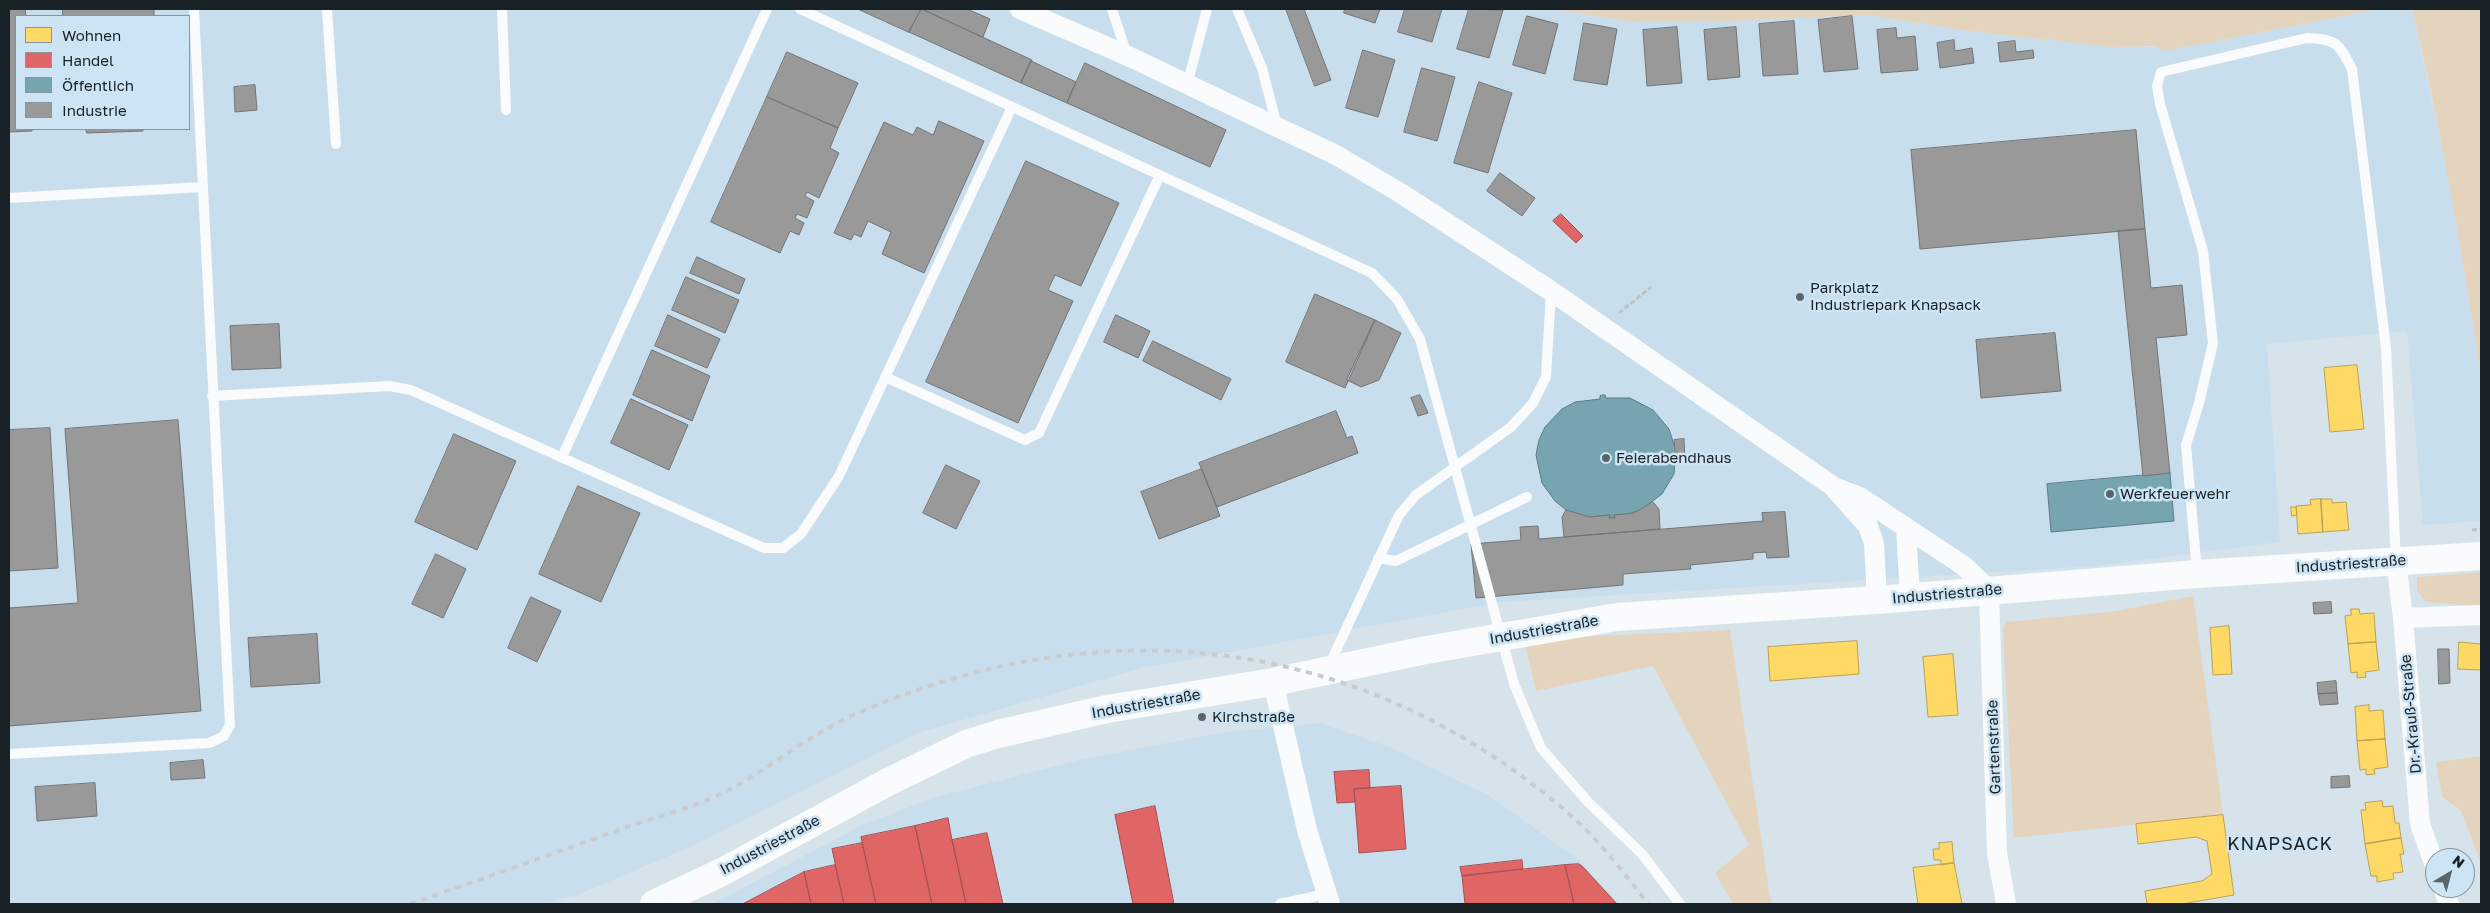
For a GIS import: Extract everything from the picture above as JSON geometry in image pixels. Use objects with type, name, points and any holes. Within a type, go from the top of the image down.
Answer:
[{"type":"main road","name":"Industriestraße","points":[[654,904],[722,872],[888,782],[966,744],[998,734],[1107,710],[1273,682],[1421,651],[1617,617],[1878,600],[2197,574],[2481,556]]},
{"type":"street","points":[[1020,9],[1128,56],[1277,127],[1336,156],[1402,194],[1551,292],[1834,487],[1860,497],[1964,566],[1990,590]]},
{"type":"street","points":[[1834,487],[1868,526],[1874,543],[1878,600]]},
{"type":"street","points":[[1906,528],[1910,597]]},
{"type":"street","name":"Dr.-Krauß-Straße","points":[[2396,560],[2403,618],[2420,824],[2429,848]]},
{"type":"street","name":"Gartenstraße","points":[[1990,590],[1997,853],[2006,904]]},
{"type":"street","points":[[2403,618],[2481,615]]},
{"type":"street","points":[[1273,682],[1307,830],[1328,899]]},
{"type":"lane","points":[[9,754],[209,743],[224,736],[230,725],[194,9]]},
{"type":"lane","points":[[328,9],[336,144]]},
{"type":"lane","points":[[502,9],[506,110]]},
{"type":"lane","points":[[562,458],[767,9]]},
{"type":"lane","points":[[800,9],[1372,273],[1397,299],[1420,339],[1514,684],[1541,748],[1588,802],[1642,854],[1680,904]]},
{"type":"lane","points":[[1112,9],[1128,56]]},
{"type":"lane","points":[[1187,85],[1207,9]]},
{"type":"lane","points":[[1237,9],[1262,68],[1277,127]]},
{"type":"lane","points":[[2197,574],[2186,445],[2199,403],[2213,343],[2203,251],[2156,86],[2161,72],[2307,38],[2328,39],[2342,49],[2352,69],[2386,348],[2396,560]]},
{"type":"lane","points":[[212,396],[389,386],[411,390],[764,548],[784,548],[801,534],[839,476],[1012,106]]},
{"type":"lane","points":[[884,377],[1025,440],[1039,434],[1160,175]]},
{"type":"lane","points":[[9,198],[203,187]]},
{"type":"lane","points":[[1326,671],[1399,515],[1416,495],[1511,427],[1534,403],[1546,377],[1551,292]]},
{"type":"lane","points":[[1378,558],[1396,561],[1527,497]]},
{"type":"lane","points":[[1280,904],[1328,899]]},
{"type":"path","points":[[1623,308],[1651,287]]},
{"type":"shaded area","points":[[9,9],[1552,9],[1633,22],[1731,21],[1868,15],[1961,30],[2110,47],[2154,47],[2165,51],[2380,9],[2412,9],[2451,189],[2481,377],[2481,521],[2423,525],[2407,331],[2267,344],[2280,542],[2095,566],[1502,602],[1142,668],[921,732],[685,849],[582,893],[546,904],[9,904]]},
{"type":"shaded area","points":[[1552,9],[2380,9],[2165,51],[2154,46],[2110,47],[1961,30],[1868,15],[1731,21],[1633,22]]},
{"type":"shaded area","points":[[2412,9],[2481,9],[2481,377],[2442,146]]},
{"type":"shaded area","points":[[2481,572],[2481,606],[2426,602],[2417,590],[2417,577]]},
{"type":"shaded area","points":[[2193,596],[2223,815],[2014,838],[2003,629],[2007,622],[2116,611]]},
{"type":"shaded area","points":[[1730,630],[1771,904],[1733,904],[1715,873],[1749,845],[1653,666],[1536,691],[1525,644],[1572,637]]},
{"type":"shaded area","points":[[1320,723],[1389,747],[1488,795],[1579,860],[1619,904],[712,904],[865,824],[936,797],[1079,760],[1225,732]]},
{"type":"shaded area","points":[[2481,756],[2481,863],[2461,811],[2442,797],[2436,762]]},
{"type":"building: Wohnen","points":[[2357,365],[2364,429],[2330,432],[2324,368]]},
{"type":"building: Wohnen","points":[[2321,499],[2323,532],[2298,534],[2296,506],[2311,505],[2310,500]]},
{"type":"building: Wohnen","points":[[2321,499],[2332,499],[2332,503],[2346,502],[2349,530],[2323,532]]},
{"type":"building: Wohnen","points":[[2291,507],[2296,507],[2297,515],[2292,516]]},
{"type":"building: Wohnen","points":[[2351,609],[2359,609],[2360,614],[2374,613],[2376,642],[2348,644],[2345,616],[2351,615]]},
{"type":"building: Wohnen","points":[[2229,626],[2232,674],[2213,675],[2210,628]]},
{"type":"building: Wohnen","points":[[1857,641],[1859,674],[1770,681],[1768,647]]},
{"type":"building: Wohnen","points":[[2376,642],[2379,670],[2365,672],[2366,677],[2357,678],[2357,672],[2351,673],[2348,644]]},
{"type":"building: Wohnen","points":[[2459,642],[2481,644],[2481,670],[2458,669]]},
{"type":"building: Wohnen","points":[[1953,654],[1958,715],[1928,717],[1923,657]]},
{"type":"building: Wohnen","points":[[2369,705],[2369,711],[2383,710],[2385,739],[2357,741],[2355,707]]},
{"type":"building: Wohnen","points":[[2385,739],[2388,767],[2374,769],[2375,774],[2366,775],[2366,769],[2360,770],[2357,741]]},
{"type":"building: Wohnen","points":[[2382,801],[2383,807],[2393,806],[2395,823],[2399,823],[2401,838],[2365,844],[2361,810],[2366,810],[2365,803]]},
{"type":"building: Wohnen","points":[[2223,815],[2234,895],[2182,904],[2147,904],[2145,891],[2202,881],[2212,874],[2207,841],[2196,837],[2138,844],[2136,824]]},
{"type":"building: Wohnen","points":[[2401,838],[2404,854],[2400,854],[2403,872],[2393,873],[2394,879],[2377,882],[2377,876],[2371,876],[2365,844]]},
{"type":"building: Wohnen","points":[[1952,842],[1954,863],[1941,865],[1941,860],[1934,860],[1933,849],[1939,849],[1939,843]]},
{"type":"building: Wohnen","points":[[1954,863],[1962,904],[1918,904],[1913,868]]},
{"type":"building: Handel","points":[[1561,214],[1583,236],[1576,243],[1553,221]]},
{"type":"building: Handel","points":[[1369,770],[1370,788],[1354,789],[1355,802],[1337,803],[1334,772]]},
{"type":"building: Handel","points":[[1401,786],[1406,849],[1359,853],[1354,789]]},
{"type":"building: Handel","points":[[1155,806],[1174,904],[1133,904],[1115,815]]},
{"type":"building: Handel","points":[[948,818],[966,904],[932,904],[915,826]]},
{"type":"building: Handel","points":[[915,826],[932,904],[876,904],[861,837]]},
{"type":"building: Handel","points":[[987,833],[1003,904],[966,904],[952,840]]},
{"type":"building: Handel","points":[[862,843],[876,904],[844,904],[832,849]]},
{"type":"building: Handel","points":[[1522,860],[1523,869],[1462,876],[1460,867]]},
{"type":"building: Handel","points":[[1579,864],[1617,904],[1574,904],[1565,865]]},
{"type":"building: Handel","points":[[835,865],[844,904],[811,904],[804,872]]},
{"type":"building: Handel","points":[[1565,865],[1574,904],[1465,904],[1462,876]]},
{"type":"building: Handel","points":[[804,872],[811,904],[743,904]]},
{"type":"building: Öffentlich","name":"Feierabendhaus","points":[[1605,395],[1606,398],[1630,398],[1653,410],[1669,429],[1676,451],[1674,474],[1662,494],[1642,509],[1629,514],[1614,515],[1615,518],[1609,518],[1610,515],[1590,517],[1566,510],[1555,501],[1542,483],[1536,455],[1539,440],[1545,427],[1562,409],[1575,402],[1600,399],[1600,396]]},
{"type":"building: Öffentlich","name":"Werkfeuerwehr","points":[[2170,473],[2174,521],[2051,532],[2047,484]]},
{"type":"building: Industrie","points":[[9,9],[25,9],[26,15],[15,15],[15,130],[32,131],[9,132]]},
{"type":"building: Industrie","points":[[63,9],[154,9],[154,15],[63,15]]},
{"type":"building: Industrie","points":[[858,9],[921,9],[909,32]]},
{"type":"building: Industrie","points":[[922,9],[1032,60],[1021,83],[909,32]]},
{"type":"building: Industrie","points":[[922,9],[967,9],[990,19],[983,37]]},
{"type":"building: Industrie","points":[[1286,9],[1304,9],[1331,80],[1315,86]]},
{"type":"building: Industrie","points":[[1345,9],[1380,9],[1375,23],[1344,13]]},
{"type":"building: Industrie","points":[[1405,9],[1442,9],[1432,42],[1398,32]]},
{"type":"building: Industrie","points":[[1469,9],[1503,10],[1489,58],[1457,49]]},
{"type":"building: Industrie","points":[[1527,16],[1558,24],[1545,74],[1513,65]]},
{"type":"building: Industrie","points":[[1852,16],[1858,69],[1824,72],[1818,20]]},
{"type":"building: Industrie","points":[[1794,21],[1798,74],[1763,76],[1759,24]]},
{"type":"building: Industrie","points":[[1584,23],[1617,29],[1607,85],[1574,80]]},
{"type":"building: Industrie","points":[[1677,27],[1682,83],[1647,86],[1643,30]]},
{"type":"building: Industrie","points":[[1736,27],[1740,77],[1708,80],[1704,30]]},
{"type":"building: Industrie","points":[[1896,28],[1897,38],[1915,36],[1918,70],[1881,73],[1877,30]]},
{"type":"building: Industrie","points":[[1954,40],[1955,51],[1972,48],[1974,63],[1940,68],[1937,43]]},
{"type":"building: Industrie","points":[[2015,41],[2016,52],[2033,50],[2034,58],[2000,62],[1998,43]]},
{"type":"building: Industrie","points":[[1363,50],[1395,60],[1378,117],[1346,108]]},
{"type":"building: Industrie","points":[[787,52],[858,83],[838,128],[767,97]]},
{"type":"building: Industrie","points":[[1031,61],[1076,82],[1067,103],[1021,83]]},
{"type":"building: Industrie","points":[[1085,63],[1226,130],[1210,167],[1067,103]]},
{"type":"building: Industrie","points":[[1422,68],[1455,77],[1437,141],[1404,132]]},
{"type":"building: Industrie","points":[[1479,82],[1512,93],[1488,173],[1454,163]]},
{"type":"building: Industrie","points":[[255,85],[257,110],[235,112],[234,87]]},
{"type":"building: Industrie","points":[[767,97],[838,128],[830,148],[839,153],[819,198],[807,192],[805,196],[814,201],[807,218],[797,214],[795,218],[804,223],[799,235],[790,231],[780,253],[711,222]]},
{"type":"building: Industrie","points":[[939,121],[984,141],[924,273],[882,254],[891,232],[868,221],[861,237],[854,234],[851,240],[834,233],[884,122],[913,135],[917,127],[933,135]]},
{"type":"building: Industrie","points":[[86,130],[143,130],[143,131],[87,133]]},
{"type":"building: Industrie","points":[[2136,130],[2145,229],[1920,249],[1911,150]]},
{"type":"building: Industrie","points":[[1026,161],[1119,203],[1081,286],[1055,275],[1048,290],[1073,301],[1018,423],[926,382]]},
{"type":"building: Industrie","points":[[1500,173],[1535,198],[1522,216],[1487,191]]},
{"type":"building: Industrie","points":[[2145,229],[2151,288],[2182,285],[2187,335],[2156,338],[2170,473],[2143,476],[2118,231]]},
{"type":"building: Industrie","points":[[697,257],[745,279],[739,294],[690,273]]},
{"type":"building: Industrie","points":[[686,277],[739,300],[725,333],[672,310]]},
{"type":"building: Industrie","points":[[1315,294],[1375,320],[1345,388],[1286,362]]},
{"type":"building: Industrie","points":[[668,315],[720,339],[707,368],[655,346]]},
{"type":"building: Industrie","points":[[1116,315],[1150,331],[1138,358],[1104,342]]},
{"type":"building: Industrie","points":[[1375,320],[1401,333],[1379,380],[1361,387],[1347,380]]},
{"type":"building: Industrie","points":[[279,324],[281,368],[232,370],[230,326]]},
{"type":"building: Industrie","points":[[2055,333],[2061,391],[1981,398],[1976,340]]},
{"type":"building: Industrie","points":[[1153,341],[1231,379],[1221,400],[1143,361]]},
{"type":"building: Industrie","points":[[652,350],[710,376],[692,421],[633,395]]},
{"type":"building: Industrie","points":[[1420,395],[1428,413],[1418,416],[1411,398]]},
{"type":"building: Industrie","points":[[631,399],[688,425],[669,470],[611,443]]},
{"type":"building: Industrie","points":[[1336,411],[1347,438],[1352,436],[1358,453],[1217,507],[1199,463]]},
{"type":"building: Industrie","points":[[178,420],[201,711],[9,726],[9,608],[78,603],[65,429]]},
{"type":"building: Industrie","points":[[50,428],[58,568],[9,571],[9,430]]},
{"type":"building: Industrie","points":[[454,434],[516,461],[477,550],[415,522]]},
{"type":"building: Industrie","points":[[1684,439],[1685,461],[1676,462],[1674,440]]},
{"type":"building: Industrie","points":[[946,465],[980,481],[956,529],[923,513]]},
{"type":"building: Industrie","points":[[1202,469],[1220,516],[1159,539],[1141,492]]},
{"type":"building: Industrie","points":[[578,486],[640,513],[601,602],[539,574]]},
{"type":"building: Industrie","points":[[1653,502],[1659,509],[1660,529],[1564,537],[1562,517],[1566,510],[1590,517],[1610,515],[1609,518],[1615,518],[1614,515],[1634,513]]},
{"type":"building: Industrie","points":[[1785,512],[1789,557],[1767,558],[1766,552],[1753,553],[1753,559],[1690,565],[1691,569],[1623,574],[1623,585],[1476,598],[1471,544],[1521,540],[1520,527],[1538,526],[1539,539],[1763,521],[1762,513]]},
{"type":"building: Industrie","points":[[436,554],[466,569],[443,618],[412,604]]},
{"type":"building: Industrie","points":[[531,597],[561,611],[537,662],[508,648]]},
{"type":"building: Industrie","points":[[2331,602],[2332,613],[2314,614],[2313,603]]},
{"type":"building: Industrie","points":[[317,634],[320,683],[251,687],[248,638]]},
{"type":"building: Industrie","points":[[2438,649],[2449,649],[2450,683],[2439,684]]},
{"type":"building: Industrie","points":[[2336,681],[2337,693],[2318,694],[2317,683]]},
{"type":"building: Industrie","points":[[2337,693],[2338,704],[2320,705],[2318,694]]},
{"type":"building: Industrie","points":[[203,760],[205,778],[171,780],[170,763]]},
{"type":"building: Industrie","points":[[2349,776],[2350,787],[2331,788],[2331,777]]},
{"type":"building: Industrie","points":[[95,783],[97,816],[37,821],[35,787]]},
{"type":"railway","points":[[410,904],[710,799],[747,780],[831,726],[864,710],[909,693],[995,668],[1081,654],[1167,651],[1251,660],[1333,680],[1412,711],[1488,753],[1561,807],[1597,841],[1648,904]]},
{"type":"place","name":"Parkplatz Industriepark Knapsack","points":[[1800,297]]},
{"type":"place","name":"Feierabendhaus","points":[[1606,458]]},
{"type":"place","name":"Werkfeuerwehr","points":[[2110,494]]},
{"type":"place","name":"Kirchstraße","points":[[1202,717]]},
{"type":"district","name":"KNAPSACK","points":[[2280,844]]}]
